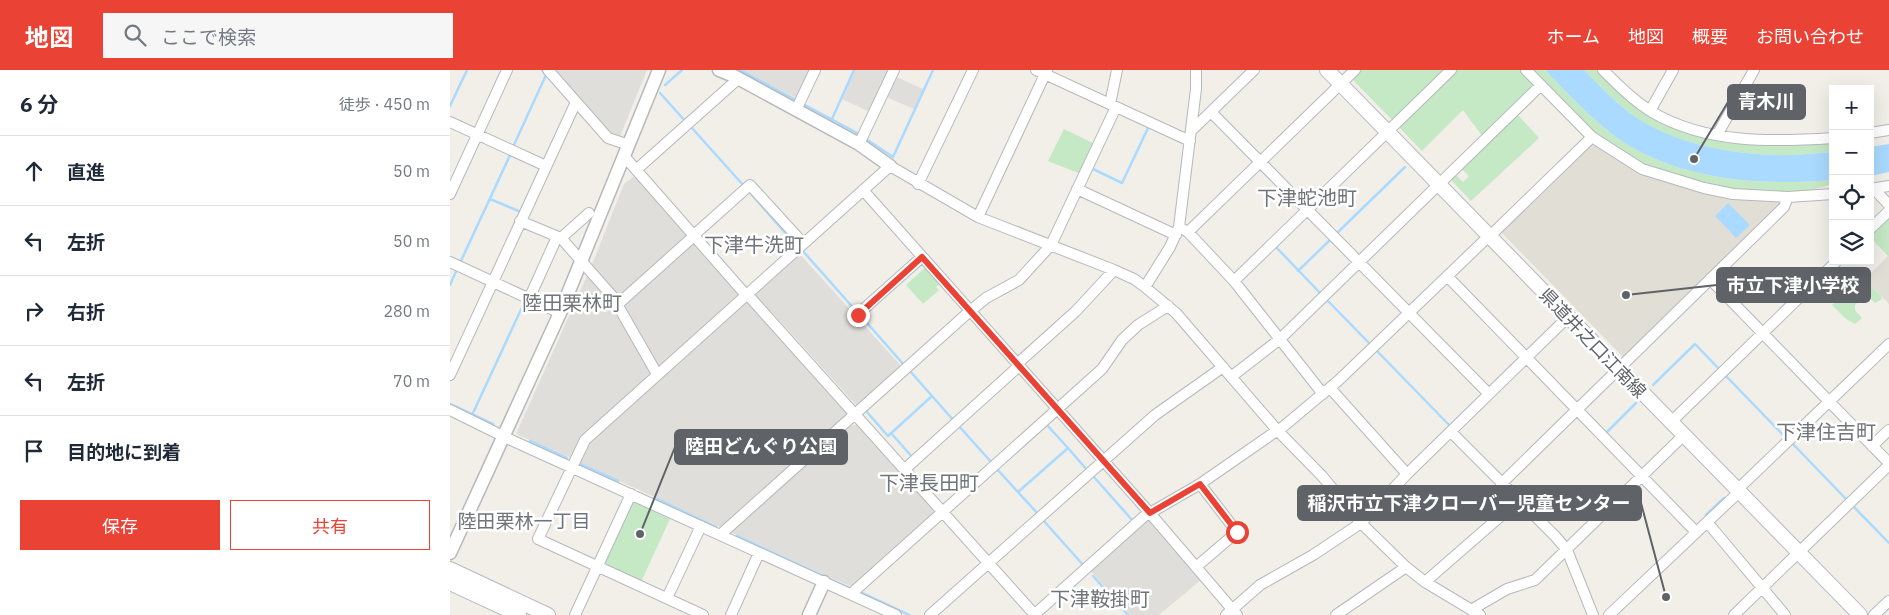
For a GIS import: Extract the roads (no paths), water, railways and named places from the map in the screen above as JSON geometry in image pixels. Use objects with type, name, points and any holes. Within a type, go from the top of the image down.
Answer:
[{"type":"main road","name":"県道井之口江南線","points":[[1328,70],[1860,615]]},
{"type":"main road","points":[[450,569],[548,615]]},
{"type":"main road","points":[[450,583],[519,615]]},
{"type":"street","points":[[450,194],[507,70]]},
{"type":"street","points":[[548,70],[608,138],[626,151],[636,170],[1034,615],[1149,513],[1200,484],[1278,431],[1327,391],[1592,138]]},
{"type":"street","points":[[450,553],[560,313],[659,70]]},
{"type":"street","points":[[719,70],[736,75],[859,144],[918,184],[978,217],[1114,270],[1144,287],[1168,306],[1278,431],[1322,476],[1361,523],[1406,567],[1425,582],[1471,612],[1507,589],[1536,580],[1684,435]]},
{"type":"street","points":[[796,110],[815,70]]},
{"type":"street","points":[[859,144],[894,70]]},
{"type":"street","points":[[918,184],[973,70]]},
{"type":"street","points":[[720,535],[970,311],[986,298],[1020,280],[1051,245],[1113,105],[1117,70]]},
{"type":"street","points":[[1181,231],[1196,70]]},
{"type":"street","points":[[1190,136],[1211,112],[1254,70]]},
{"type":"street","points":[[1144,287],[1181,231],[1260,162],[1355,70]]},
{"type":"street","points":[[1234,281],[1451,70]]},
{"type":"street","points":[[1526,70],[1592,138],[1642,169],[1704,188],[1733,194],[1788,197],[1829,194]]},
{"type":"street","points":[[1603,70],[1626,93],[1650,111],[1691,129],[1744,139],[1780,142],[1829,138]]},
{"type":"street","points":[[1650,111],[1673,70]]},
{"type":"street","points":[[1717,134],[1754,70]]},
{"type":"street","points":[[978,217],[1043,71],[1113,105],[1190,136]]},
{"type":"street","points":[[636,170],[736,75]]},
{"type":"street","points":[[1231,377],[1280,339],[1541,85]]},
{"type":"street","points":[[450,375],[576,102]]},
{"type":"street","points":[[1211,112],[1489,394]]},
{"type":"street","points":[[450,122],[546,166]]},
{"type":"street","points":[[1874,132],[1889,130]]},
{"type":"street","points":[[703,615],[538,539],[585,440],[890,166]]},
{"type":"street","points":[[617,305],[750,185],[803,244]]},
{"type":"street","points":[[1874,189],[1889,186]]},
{"type":"street","points":[[1077,189],[1181,231],[1234,281],[1280,339],[1407,474]]},
{"type":"street","points":[[863,190],[1196,567],[1231,613],[1260,585],[1361,523],[1407,474],[1568,317]]},
{"type":"street","points":[[1874,191],[1889,205]]},
{"type":"street","points":[[1501,484],[1784,207],[1788,197]]},
{"type":"street","points":[[1874,225],[1889,211]]},
{"type":"street","points":[[529,299],[559,238],[589,213]]},
{"type":"street","points":[[520,221],[559,238],[581,261],[613,297],[658,374]]},
{"type":"street","points":[[858,315],[922,257]]},
{"type":"street","points":[[450,262],[560,313]]},
{"type":"street","points":[[1671,422],[1833,265]]},
{"type":"street","points":[[905,470],[1076,311],[1114,270]]},
{"type":"street","points":[[1447,276],[1696,532]]},
{"type":"street","points":[[1710,279],[1889,464],[1734,615]]},
{"type":"street","points":[[851,594],[1102,369],[1122,340],[1138,325],[1168,306]]},
{"type":"street","points":[[1608,615],[1707,522],[1889,344]]},
{"type":"street","points":[[930,615],[1155,415],[1222,367]]},
{"type":"street","points":[[450,410],[572,468],[893,614]]},
{"type":"street","points":[[1872,446],[1889,430]]},
{"type":"street","points":[[1451,432],[1566,550],[1593,615]]},
{"type":"street","points":[[1196,567],[1237,532],[1200,484]]},
{"type":"street","points":[[575,615],[631,494]]},
{"type":"street","points":[[1425,582],[1518,501]]},
{"type":"street","points":[[1707,522],[1785,615]]},
{"type":"street","points":[[667,598],[701,526]]},
{"type":"street","points":[[731,615],[759,553]]},
{"type":"street","points":[[1336,615],[1406,567]]},
{"type":"street","points":[[809,615],[824,582]]},
{"type":"street","points":[[1874,615],[1889,600]]},
{"type":"water","points":[[1545,70],[1584,70],[1631,114],[1666,133],[1704,146],[1744,153],[1789,155],[1829,152],[1829,180],[1752,181],[1698,173],[1647,155],[1623,142],[1582,108]]},
{"type":"water","points":[[1889,144],[1889,172],[1874,175],[1874,146]]},
{"type":"water","points":[[1728,203],[1750,225],[1736,238],[1715,216]]},
{"type":"waterway","points":[[450,106],[467,70]]},
{"type":"waterway","points":[[513,147],[546,75],[542,70]]},
{"type":"waterway","points":[[665,85],[682,70]]},
{"type":"waterway","points":[[740,70],[796,100]]},
{"type":"waterway","points":[[832,119],[854,70]]},
{"type":"waterway","points":[[893,157],[933,70]]},
{"type":"waterway","points":[[660,93],[686,122]]},
{"type":"waterway","points":[[803,104],[859,134]]},
{"type":"waterway","points":[[1091,168],[1122,183],[1149,126]]},
{"type":"waterway","points":[[691,127],[744,186]]},
{"type":"waterway","points":[[866,139],[893,157]]},
{"type":"waterway","points":[[460,263],[511,153]]},
{"type":"waterway","points":[[1336,234],[1405,167]]},
{"type":"waterway","points":[[752,195],[794,243]]},
{"type":"waterway","points":[[490,199],[521,212]]},
{"type":"waterway","points":[[1298,271],[1331,239]]},
{"type":"waterway","points":[[1275,246],[1322,295]]},
{"type":"waterway","points":[[802,250],[856,311]]},
{"type":"waterway","points":[[450,285],[457,269]]},
{"type":"waterway","points":[[1326,299],[1371,345]]},
{"type":"waterway","points":[[473,413],[525,301]]},
{"type":"waterway","points":[[861,316],[904,365]]},
{"type":"waterway","points":[[1653,385],[1695,344],[1720,370]]},
{"type":"waterway","points":[[1376,350],[1451,427]]},
{"type":"waterway","points":[[910,371],[954,421]]},
{"type":"waterway","points":[[1725,375],[1786,438]]},
{"type":"waterway","points":[[866,411],[888,436],[932,396]]},
{"type":"waterway","points":[[1605,434],[1636,403]]},
{"type":"waterway","points":[[450,404],[493,424]]},
{"type":"waterway","points":[[1018,492],[1068,448],[1046,424]]},
{"type":"waterway","points":[[958,425],[992,463]]},
{"type":"waterway","points":[[891,433],[913,458]]},
{"type":"waterway","points":[[530,441],[567,458]]},
{"type":"waterway","points":[[1791,442],[1847,500]]},
{"type":"waterway","points":[[1068,448],[1087,470]]},
{"type":"waterway","points":[[580,464],[618,481]]},
{"type":"waterway","points":[[996,468],[1039,515]]},
{"type":"waterway","points":[[1093,476],[1133,521]]},
{"type":"waterway","points":[[1706,515],[1724,498]]},
{"type":"waterway","points":[[657,499],[716,527]]},
{"type":"waterway","points":[[1852,505],[1889,543]]},
{"type":"waterway","points":[[1043,520],[1084,566]]},
{"type":"waterway","points":[[737,536],[851,589]]},
{"type":"waterway","points":[[1093,576],[1128,615]]},
{"type":"waterway","points":[[860,592],[909,615]]},
{"type":"place","name":"青木川","points":[[1694,159]]},
{"type":"place","name":"市立下津小学校","points":[[1626,295]]},
{"type":"place","name":"陸田どんぐり公園","points":[[640,534]]},
{"type":"place","name":"稲沢市立下津クローバー児童センター","points":[[1666,597]]},
{"type":"district","name":"下津蛇池町","points":[[1307,197]]},
{"type":"district","name":"下津牛洗町","points":[[754,244]]},
{"type":"district","name":"陸田栗林町","points":[[572,302]]},
{"type":"district","name":"下津住吉町","points":[[1826,431]]},
{"type":"district","name":"下津長田町","points":[[929,482]]},
{"type":"district","name":"陸田栗林一丁目","points":[[524,521]]},
{"type":"district","name":"下津鞍掛町","points":[[1100,598]]}]
